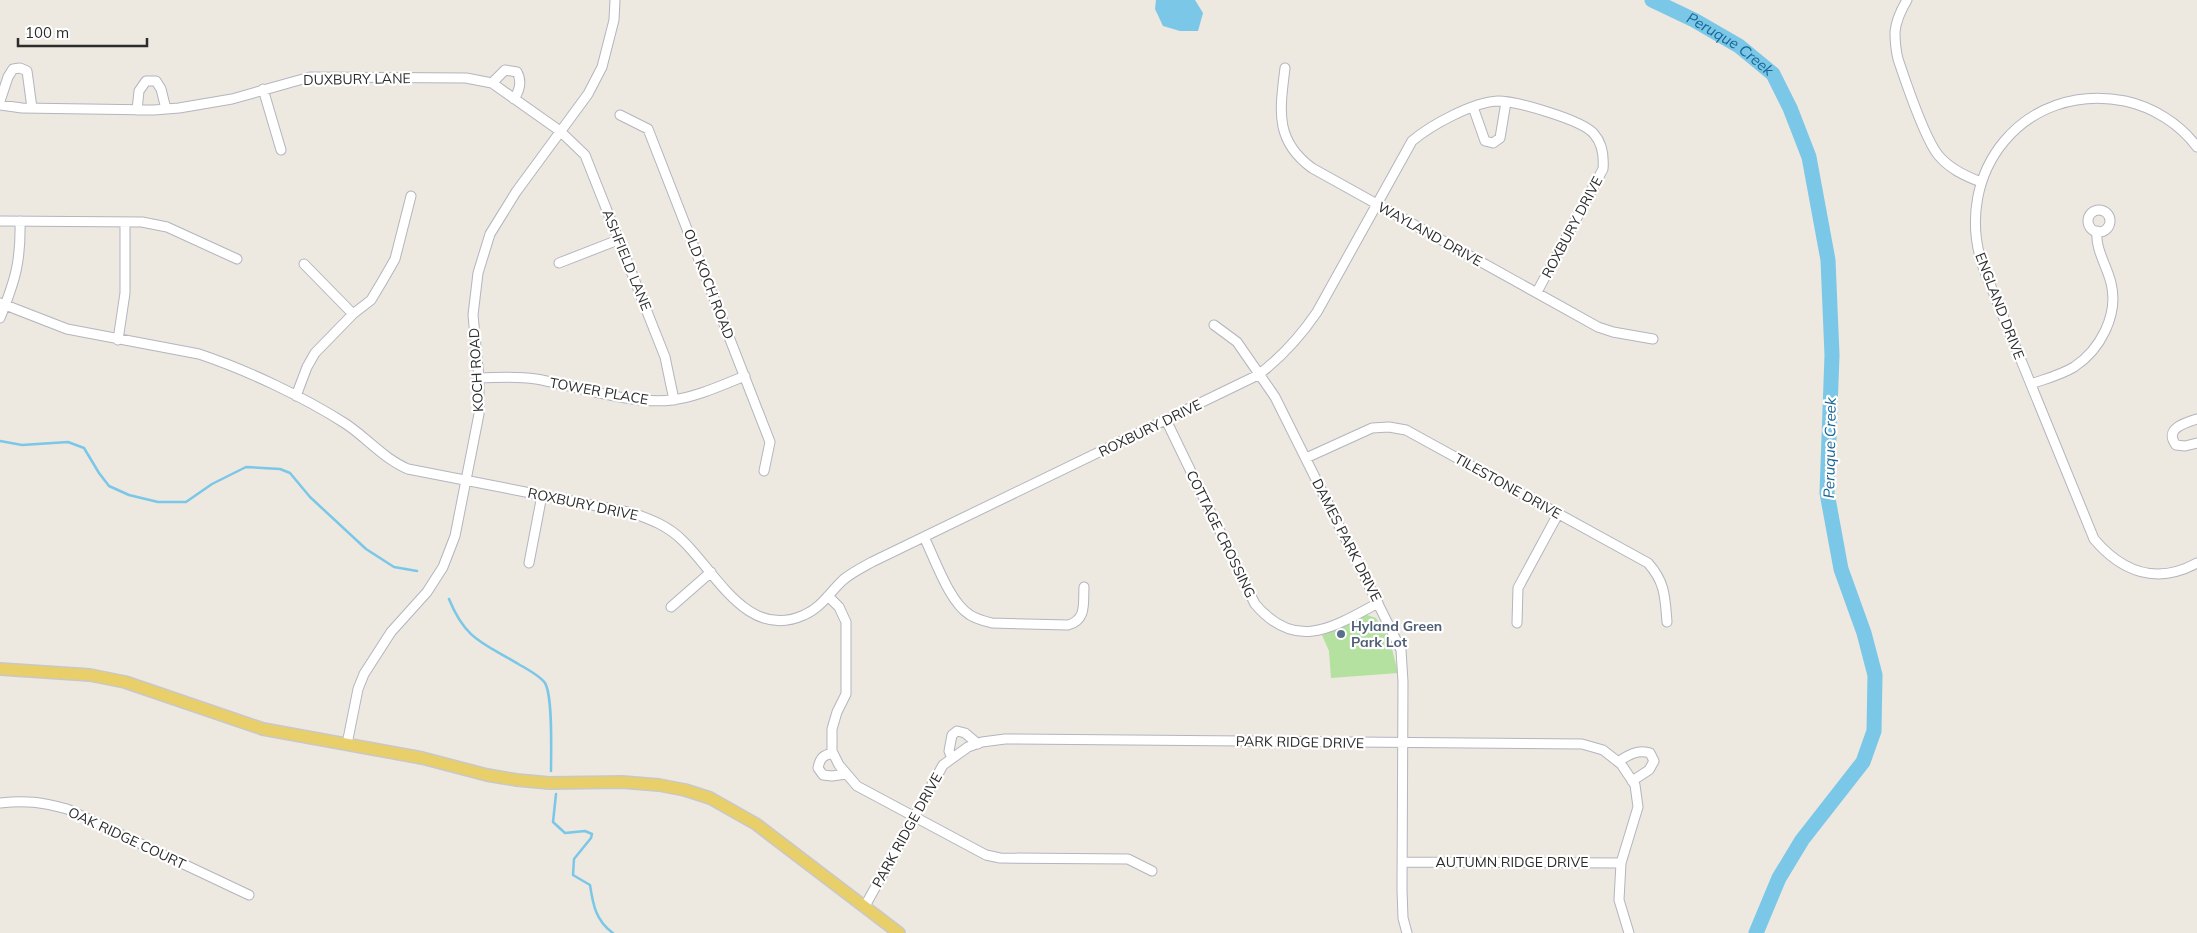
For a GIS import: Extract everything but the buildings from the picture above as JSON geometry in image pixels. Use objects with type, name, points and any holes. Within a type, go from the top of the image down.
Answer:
[{"type":"main road","points":[[0,669],[90,675],[125,682],[263,729],[422,758],[487,775],[549,783],[622,782],[660,785],[685,790],[710,798],[756,824],[899,933]]},
{"type":"street","name":"KOCH ROAD","points":[[347,744],[358,689],[372,659],[391,632],[427,592],[443,567],[455,536],[479,414],[479,378],[473,315],[478,273],[490,234],[516,192],[588,94],[602,67],[614,20],[615,0]]},
{"type":"street","points":[[1907,0],[1899,15],[1895,30],[1898,58],[1928,135],[1937,154],[1949,167],[1981,182]]},
{"type":"street","name":"DUXBURY LANE","points":[[32,108],[27,71],[20,68],[13,69],[8,77],[0,103],[32,108],[166,109],[232,99],[310,77],[466,78],[492,84],[560,131]]},
{"type":"street","name":"WAYLAND DRIVE","points":[[1285,68],[1281,120],[1285,138],[1294,154],[1312,168],[1598,327],[1613,332],[1653,339]]},
{"type":"street","points":[[492,84],[505,70],[517,72],[520,77],[519,88],[514,99]]},
{"type":"street","points":[[137,110],[139,91],[146,82],[156,82],[161,89],[166,109]]},
{"type":"street","points":[[263,89],[281,150]]},
{"type":"street","name":"ENGLAND DRIVE","points":[[2197,147],[2184,132],[2168,119],[2137,104],[2111,98],[2072,100],[2038,111],[2011,133],[1990,160],[1981,182],[1975,215],[1976,239],[1980,257],[2094,539],[2106,552],[2128,567],[2156,574],[2171,573],[2197,563]]},
{"type":"street","name":"ROXBURY DRIVE","points":[[3,304],[67,329],[200,354],[218,360],[296,396],[358,432],[396,464],[408,469],[633,513],[660,523],[681,538],[737,603],[754,615],[769,621],[788,620],[804,616],[818,607],[844,579],[860,569],[1258,375],[1282,357],[1318,312],[1412,141],[1425,130],[1473,108],[1497,101],[1516,103],[1582,124],[1594,134],[1604,157],[1603,169],[1537,292]]},
{"type":"street","points":[[1473,108],[1485,141],[1493,143],[1500,138],[1506,102]]},
{"type":"street","name":"OLD KOCH ROAD","points":[[620,115],[648,129],[770,442],[764,471]]},
{"type":"street","name":"ASHFIELD LANE","points":[[560,131],[585,155],[665,358],[674,400]]},
{"type":"street","points":[[296,396],[307,367],[315,353],[353,314],[371,300],[395,260],[411,196]]},
{"type":"street","points":[[0,221],[142,222],[167,227],[238,259]]},
{"type":"street","points":[[0,318],[3,304],[18,271],[20,221]]},
{"type":"street","points":[[118,340],[125,293],[125,222]]},
{"type":"street","points":[[2031,384],[2074,367],[2098,345],[2108,326],[2112,308],[2112,285],[2096,241],[2097,232]]},
{"type":"street","points":[[559,263],[618,240]]},
{"type":"street","points":[[304,264],[353,314]]},
{"type":"street","name":"DAMES PARK DRIVE","points":[[1214,325],[1236,342],[1275,397],[1401,650],[1403,918],[1407,933]]},
{"type":"street","name":"TOWER PLACE","points":[[479,378],[520,378],[637,399],[674,400],[695,395],[745,376]]},
{"type":"street","name":"COTTAGE CROSSING","points":[[1166,420],[1255,604],[1271,621],[1291,629],[1316,632],[1335,626],[1378,603]]},
{"type":"street","points":[[2197,420],[2178,425],[2172,432],[2172,440],[2176,445],[2186,446],[2197,443]]},
{"type":"street","name":"TILESTONE DRIVE","points":[[1306,458],[1372,428],[1389,427],[1406,430],[1648,563],[1658,574],[1665,592],[1667,622]]},
{"type":"street","points":[[529,563],[542,495]]},
{"type":"street","points":[[1517,623],[1518,588],[1558,514]]},
{"type":"street","points":[[924,537],[956,602],[969,614],[980,620],[1002,623],[1068,625],[1075,623],[1083,613],[1084,587]]},
{"type":"street","points":[[671,607],[711,572]]},
{"type":"street","points":[[828,596],[839,607],[846,622],[846,694],[832,728],[833,753],[846,774],[857,786],[986,855],[1000,858],[1128,859],[1152,871]]},
{"type":"street","points":[[952,758],[950,743],[952,735],[957,731],[965,733],[978,744]]},
{"type":"street","name":"PARK RIDGE DRIVE","points":[[865,906],[943,765],[968,747],[978,744],[1005,739],[1582,744],[1603,750],[1618,762],[1635,785],[1638,807],[1621,863],[1618,900],[1629,933]]},
{"type":"street","points":[[1618,762],[1629,754],[1640,751],[1650,753],[1653,757],[1654,761],[1649,770],[1632,781]]},
{"type":"street","points":[[833,753],[825,755],[820,760],[818,768],[823,775],[846,774]]},
{"type":"street","name":"OAK RIDGE COURT","points":[[0,803],[22,800],[43,802],[67,809],[249,895]]},
{"type":"street","name":"AUTUMN RIDGE DRIVE","points":[[1403,862],[1621,863]]},
{"type":"green space","points":[[1367,615],[1376,618],[1390,641],[1398,673],[1331,678],[1329,651],[1322,635]]},
{"type":"water","points":[[1156,0],[1195,0],[1203,13],[1198,31],[1180,31],[1163,26],[1155,9]]},
{"type":"waterway","name":"Peruque Creek","points":[[1652,0],[1694,20],[1739,46],[1773,74],[1790,108],[1809,157],[1828,260],[1832,355],[1827,493],[1841,569],[1864,633],[1875,675],[1874,731],[1863,762],[1802,840],[1779,878],[1756,933]]},
{"type":"waterway","points":[[0,441],[22,445],[68,442],[84,448],[109,486],[129,495],[158,502],[186,502],[212,484],[246,467],[280,469],[290,473],[310,497],[366,549],[394,567],[417,571]]},
{"type":"waterway","points":[[449,599],[455,613],[469,633],[486,646],[533,673],[545,683],[548,690],[550,712],[551,771]]},
{"type":"waterway","points":[[556,794],[553,822],[565,833],[585,831],[592,834],[591,838],[574,859],[573,875],[590,885],[596,912],[607,928],[613,933]]},
{"type":"place","name":"Hyland Green Park Lot","points":[[1341,634]]}]
